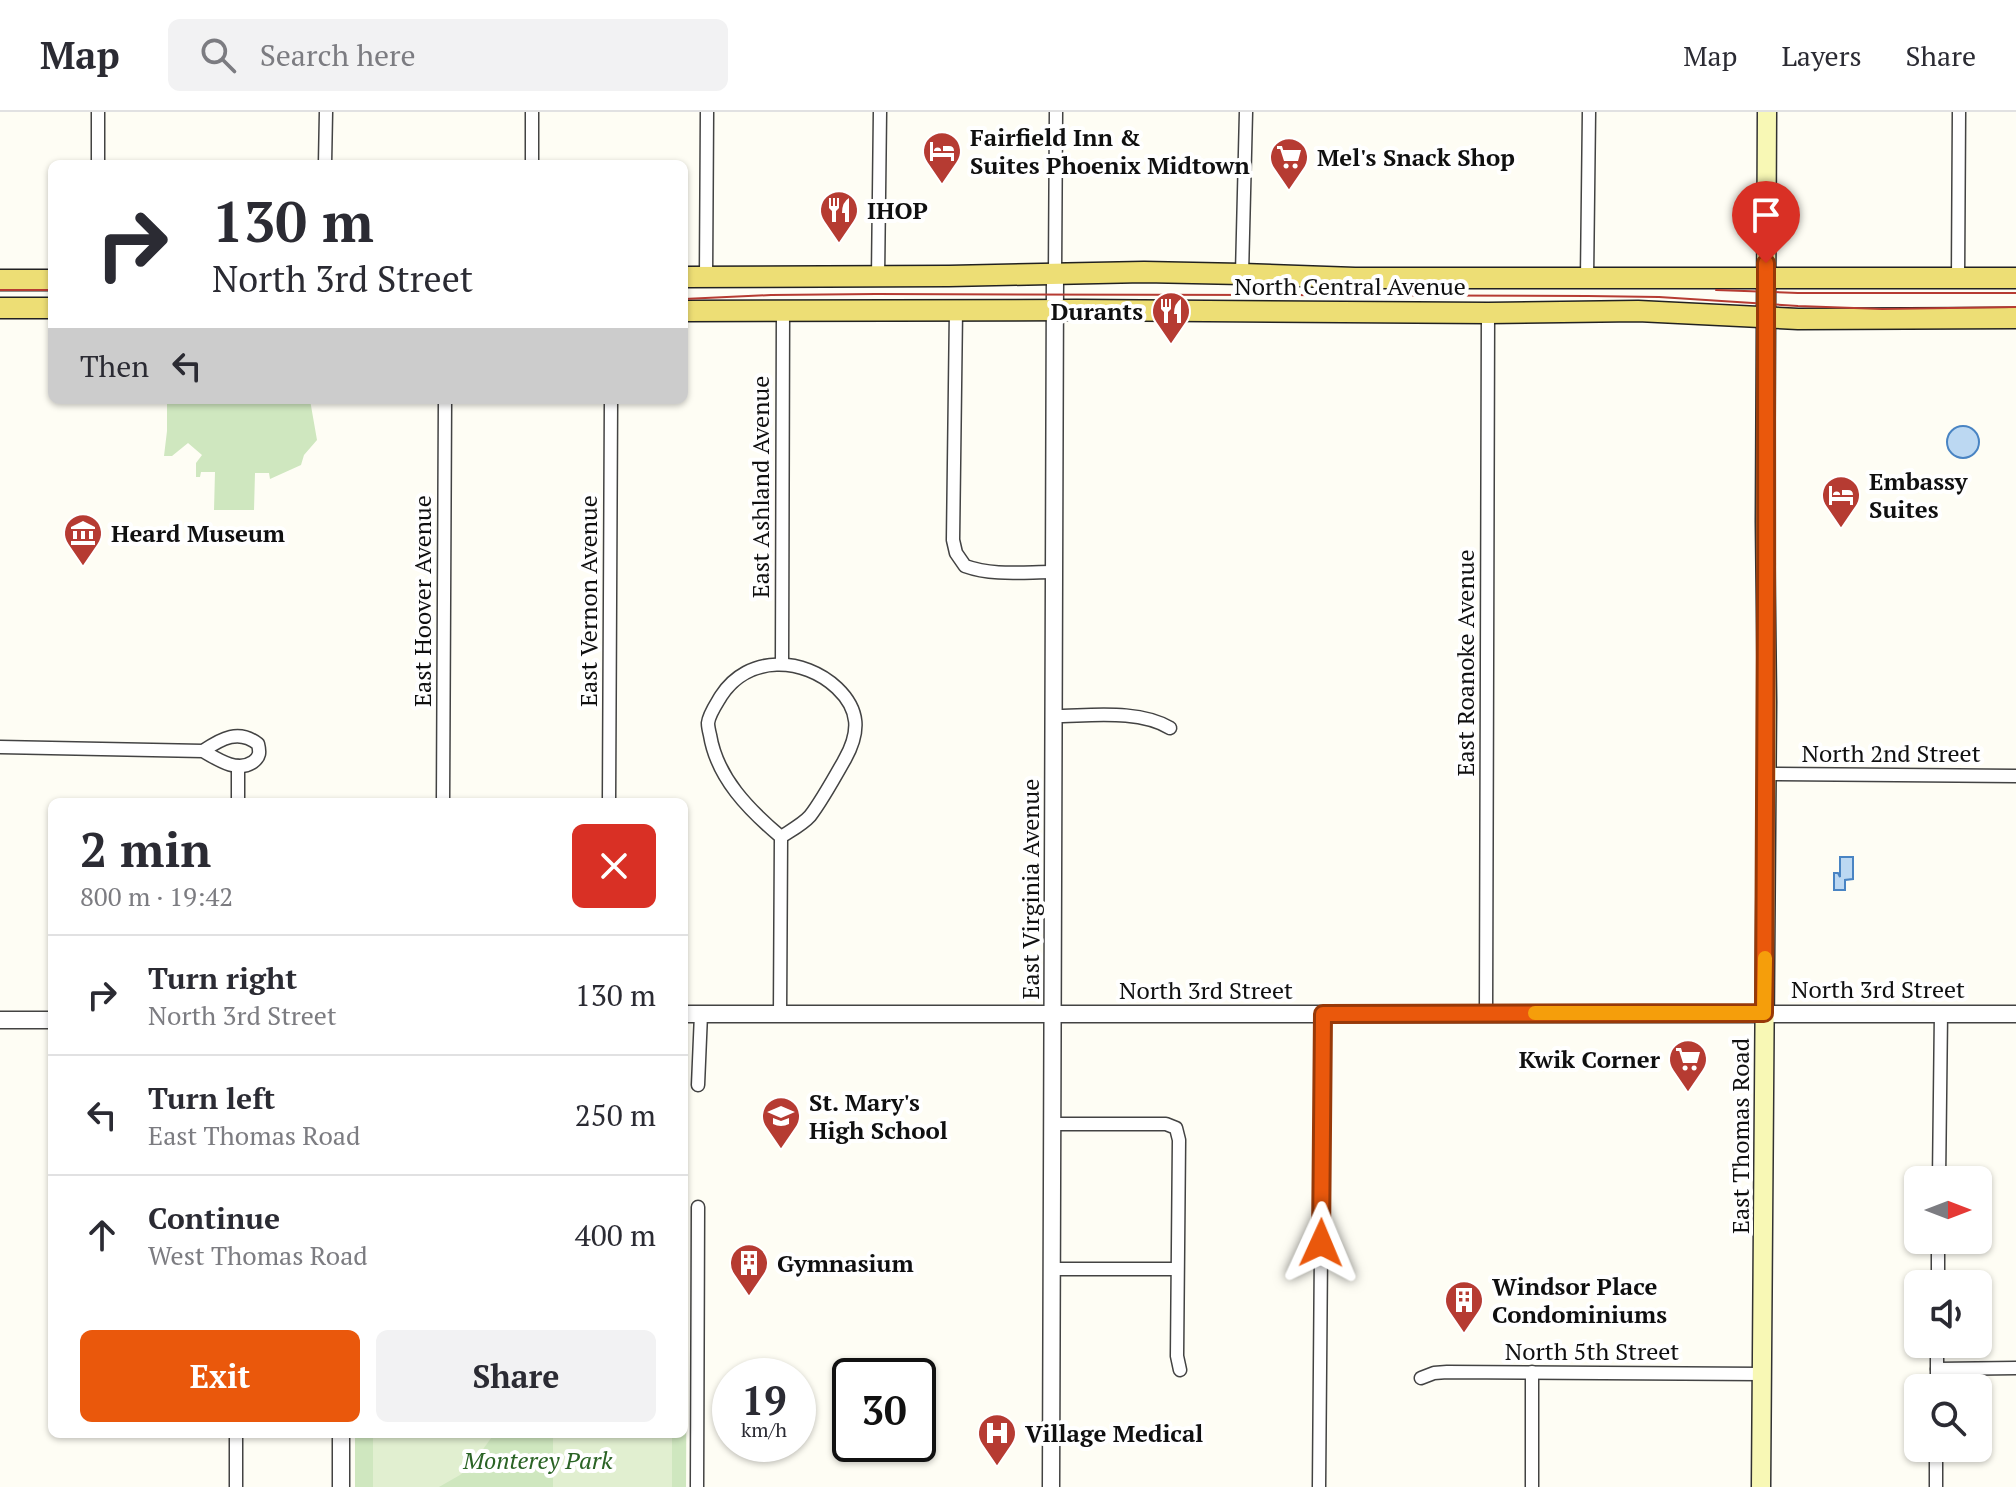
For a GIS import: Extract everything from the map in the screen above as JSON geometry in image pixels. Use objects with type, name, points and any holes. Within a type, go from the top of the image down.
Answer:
[{"type":"main road","name":"East Thomas Road","points":[[1761,1487],[1767,112]]},
{"type":"main road","name":"North Central Avenue","points":[[688,311],[956,310],[1055,292],[1242,274],[1355,278],[2016,278]]},
{"type":"main road","name":"North Central Avenue","points":[[688,277],[878,277],[1055,292],[1488,313],[1766,311],[2016,318]]},
{"type":"main road","points":[[0,280],[48,280]]},
{"type":"main road","points":[[0,308],[48,308]]},
{"type":"street","points":[[98,112],[98,160]]},
{"type":"street","points":[[325,160],[326,112]]},
{"type":"street","points":[[532,112],[532,160]]},
{"type":"street","points":[[706,277],[707,112]]},
{"type":"street","points":[[878,277],[880,112]]},
{"type":"street","points":[[1055,292],[1056,112]]},
{"type":"street","points":[[1242,274],[1246,112]]},
{"type":"street","points":[[1587,278],[1589,112]]},
{"type":"street","points":[[1958,278],[1959,112]]},
{"type":"street","name":"East Virginia Avenue","points":[[1051,1487],[1055,292]]},
{"type":"street","name":"East Ashland Avenue","points":[[782,663],[783,310]]},
{"type":"street","points":[[956,310],[953,540],[956,553],[965,566],[979,571],[1053,572]]},
{"type":"street","name":"East Roanoke Avenue","points":[[1486,1013],[1488,313]]},
{"type":"street","name":"East Hoover Avenue","points":[[443,798],[445,404]]},
{"type":"street","name":"East Vernon Avenue","points":[[609,798],[611,404]]},
{"type":"street","points":[[780,1014],[781,837],[743,802],[731,785],[713,751],[708,722],[726,688],[737,677],[759,667],[782,663],[805,667],[827,679],[848,699],[857,722],[852,745],[809,818],[781,837]]},
{"type":"street","points":[[1053,716],[1140,716],[1158,720],[1170,728]]},
{"type":"street","points":[[0,747],[203,751],[238,766],[250,765],[258,758],[258,744],[246,736],[228,738],[203,751]]},
{"type":"street","points":[[238,766],[238,798]]},
{"type":"street","name":"North 2nd Street","points":[[1766,774],[2016,776]]},
{"type":"street","points":[[1939,1166],[1941,1013]]},
{"type":"street","points":[[692,1014],[698,1085]]},
{"type":"street","name":"North 3rd Street","points":[[692,1014],[2016,1014]]},
{"type":"street","points":[[1319,1487],[1323,1014]]},
{"type":"street","points":[[0,1020],[48,1020]]},
{"type":"street","points":[[1053,1124],[1166,1124],[1176,1128],[1179,1140],[1177,1356],[1180,1370]]},
{"type":"street","points":[[697,1487],[698,1207]]},
{"type":"street","points":[[1052,1269],[1177,1269]]},
{"type":"street","points":[[1937,1358],[1937,1374]]},
{"type":"street","points":[[1937,1369],[2016,1368]]},
{"type":"street","name":"North 5th Street","points":[[1421,1378],[1440,1372],[1762,1374]]},
{"type":"street","points":[[1532,1372],[1532,1487]]},
{"type":"street","points":[[236,1438],[236,1487]]},
{"type":"street","points":[[341,1438],[341,1487]]},
{"type":"street","points":[[1936,1462],[1936,1487]]},
{"type":"green space","points":[[167,404],[311,404],[317,440],[304,455],[301,465],[270,479],[269,473],[255,473],[254,510],[214,510],[215,472],[201,472],[200,477],[196,477],[196,463],[202,455],[188,443],[172,456],[164,456]]},
{"type":"green space","name":"Monterey Park","points":[[355,1438],[686,1438],[686,1487],[355,1487]]},
{"type":"green space","points":[[373,1438],[491,1438],[471,1466],[439,1487],[373,1487]]},
{"type":"green space","points":[[553,1438],[672,1438],[672,1487],[553,1487]]},
{"type":"water","points":[[1963,426],[1974,431],[1979,442],[1974,453],[1963,458],[1952,453],[1947,442],[1952,431]]},
{"type":"water","points":[[1840,857],[1853,857],[1853,879],[1845,880],[1845,890],[1834,890],[1834,873],[1840,877]]},
{"type":"tram line","points":[[0,290],[48,290]]},
{"type":"tram line","points":[[1716,290],[2016,293]]},
{"type":"tram line","points":[[688,299],[876,294],[1588,296],[1882,309],[2016,307]]},
{"type":"slow traffic","points":[[1535,1013],[1764,1013],[1765,958]]},
{"type":"place","name":"Fairfield Inn & Suites Phoenix Midtown","points":[[942,185]]},
{"type":"place","name":"Mel's Snack Shop","points":[[1289,191]]},
{"type":"place","name":"IHOP","points":[[839,244]]},
{"type":"place","name":"Durants","points":[[1171,345]]},
{"type":"place","name":"Embassy Suites","points":[[1841,529]]},
{"type":"place","name":"Heard Museum","points":[[83,567]]},
{"type":"place","name":"Kwik Corner","points":[[1688,1093]]},
{"type":"place","name":"St. Mary's High School","points":[[781,1150]]},
{"type":"place","name":"Gymnasium","points":[[749,1297]]},
{"type":"place","name":"Windsor Place Condominiums","points":[[1464,1334]]},
{"type":"place","name":"Village Medical","points":[[997,1467]]},
{"type":"route","points":[[1321,1243],[1323,1014],[1764,1013],[1766,263]]}]
